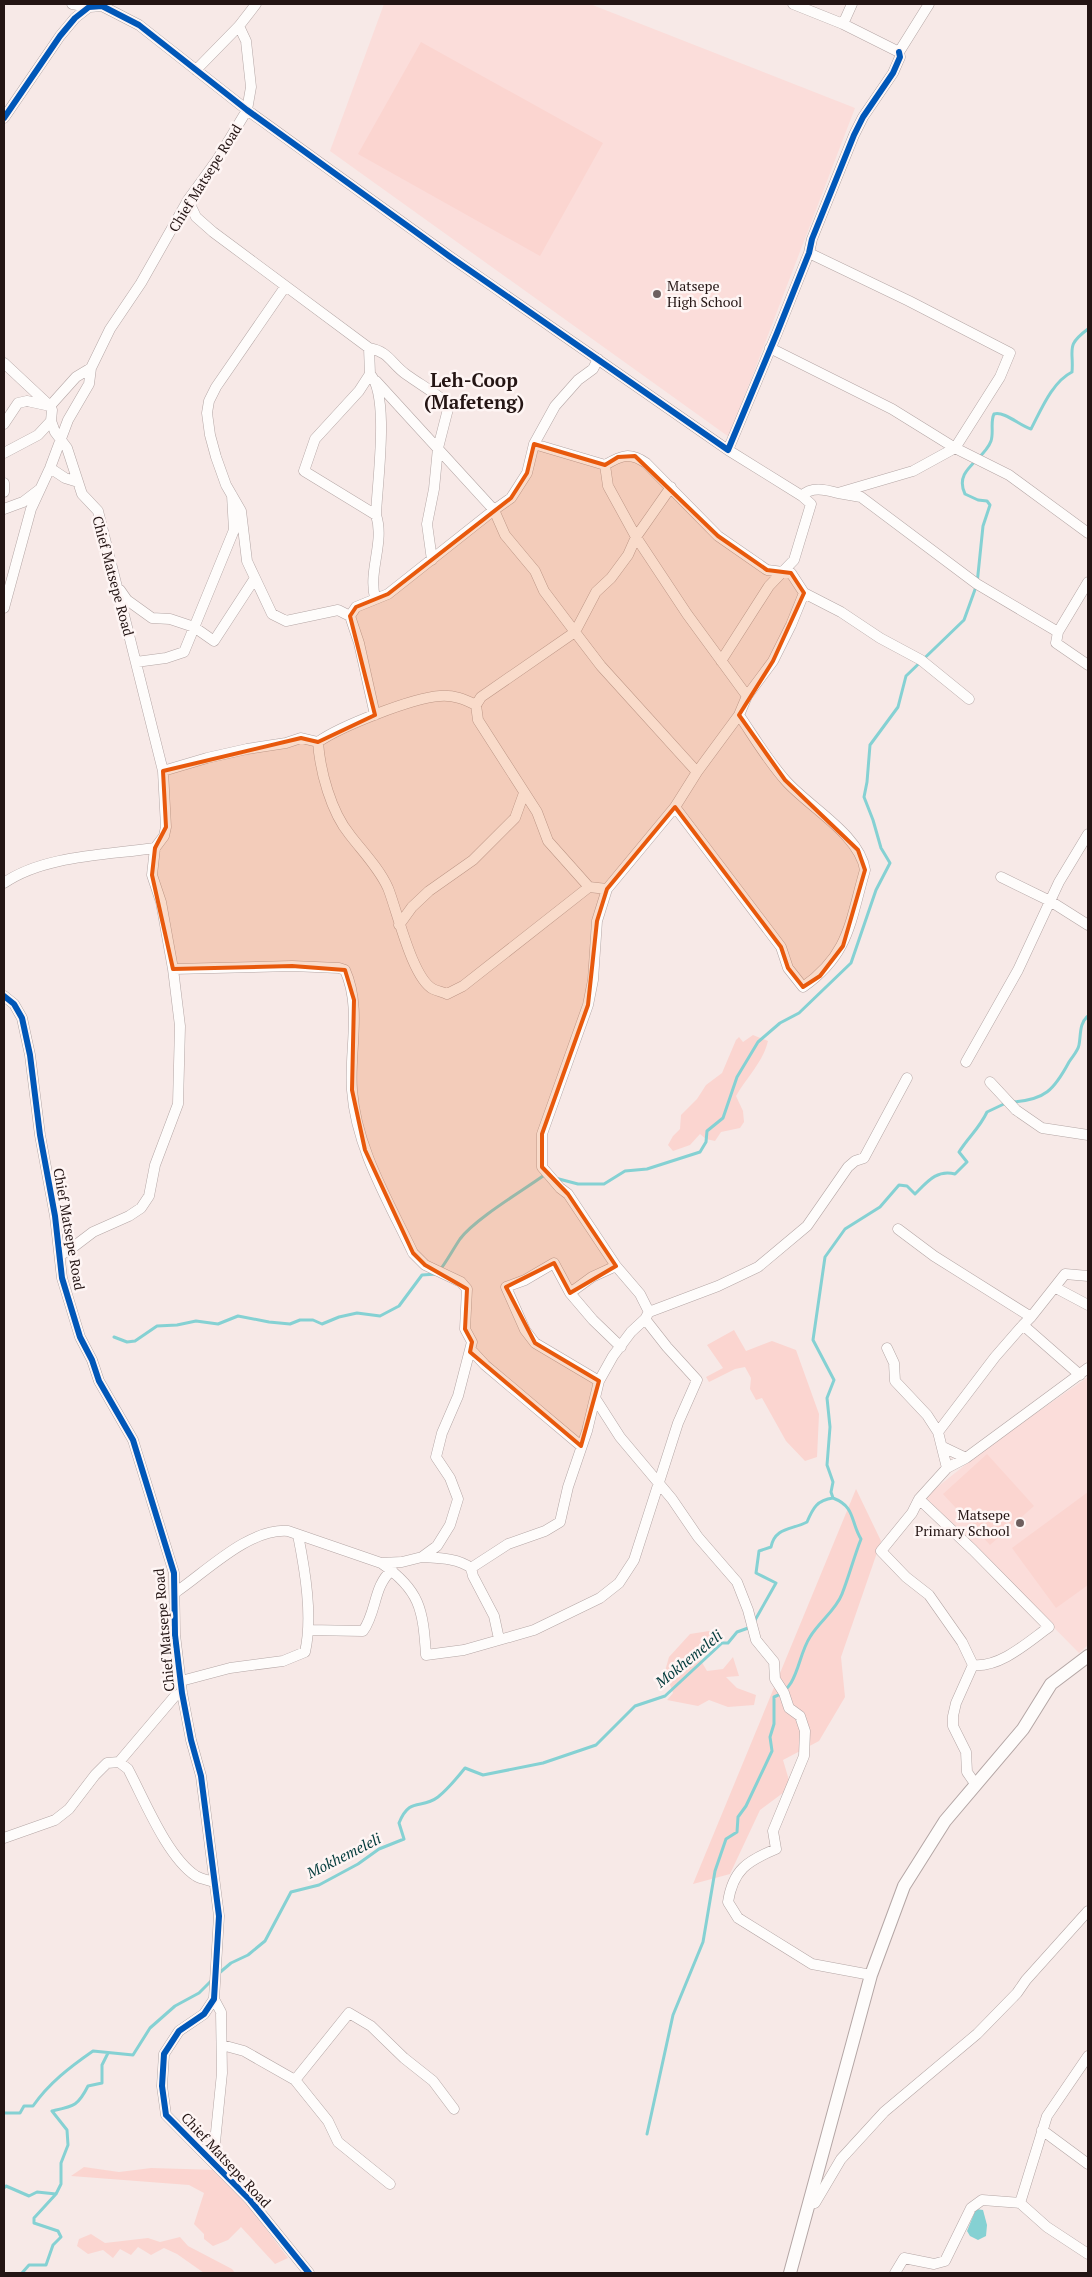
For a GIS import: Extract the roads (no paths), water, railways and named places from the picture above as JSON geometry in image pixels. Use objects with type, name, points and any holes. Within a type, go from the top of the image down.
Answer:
[{"type":"street","points":[[72,4],[89,7],[102,6],[139,25],[247,110],[449,256],[728,450],[802,496],[811,504],[794,560],[769,586],[721,661]]},
{"type":"street","points":[[196,70],[239,26],[256,4]]},
{"type":"street","points":[[793,4],[843,24],[899,52]]},
{"type":"street","points":[[843,24],[852,4]]},
{"type":"street","points":[[728,450],[809,253],[812,239],[854,135],[863,117],[893,73],[900,57],[899,52],[929,4]]},
{"type":"street","points":[[4,118],[60,36],[75,18],[89,7]]},
{"type":"street","points":[[239,26],[246,40],[251,87],[247,110]]},
{"type":"street","name":"Chief Matsepe Road","points":[[155,848],[164,836],[166,827],[163,771],[98,511],[82,494],[67,448],[60,440],[68,420],[89,384],[91,368],[110,328],[141,283],[188,200],[247,110]]},
{"type":"street","points":[[188,200],[196,217],[205,226],[369,348],[382,350],[405,374],[436,393],[449,405],[438,448],[434,489],[427,524],[432,560]]},
{"type":"street","points":[[809,253],[909,301],[1010,353],[1000,377],[955,448],[914,470],[838,493]]},
{"type":"street","points":[[285,287],[226,371],[209,402],[207,413],[210,435],[226,485],[241,511],[247,561],[272,614],[286,622],[338,610],[350,616],[359,643],[375,715]]},
{"type":"street","points":[[369,348],[382,424],[376,515],[380,526],[374,573],[375,598]]},
{"type":"street","points":[[770,348],[892,409],[955,448],[1009,475],[1088,533]]},
{"type":"street","points":[[350,616],[356,607],[388,594],[511,498],[527,474],[534,444],[555,406],[578,380],[593,370],[598,359]]},
{"type":"street","points":[[4,363],[52,410],[50,421],[38,435],[4,453]]},
{"type":"street","points":[[50,406],[76,377],[91,368]]},
{"type":"street","points":[[373,377],[494,510],[505,535],[535,571],[544,591],[601,666],[697,772]]},
{"type":"street","points":[[373,377],[315,439],[304,471],[376,515]]},
{"type":"street","points":[[4,424],[18,403],[27,401],[50,406]]},
{"type":"street","points":[[4,608],[31,509],[50,468],[60,440],[50,421]]},
{"type":"street","points":[[534,444],[605,465],[618,457],[635,456],[646,463],[671,487],[718,536],[750,560],[767,570],[791,573],[804,593],[841,612],[880,638],[921,660],[969,699]]},
{"type":"street","points":[[605,465],[608,486],[636,537],[747,696]]},
{"type":"street","points":[[50,468],[65,478],[78,482]]},
{"type":"street","points":[[4,483],[4,492]]},
{"type":"street","points":[[607,888],[589,886],[548,840],[537,812],[478,720],[476,705],[481,697],[575,632],[596,592],[611,578],[628,555],[636,537],[671,487]]},
{"type":"street","points":[[4,509],[22,502],[41,488]]},
{"type":"street","points":[[802,496],[806,491],[821,489],[861,497],[977,584],[1058,632]]},
{"type":"street","points":[[136,662],[166,658],[184,652],[234,530],[232,494]]},
{"type":"street","points":[[115,584],[127,600],[152,618],[170,619],[194,627],[214,641],[254,578]]},
{"type":"street","points":[[1088,582],[1058,632],[1056,643],[1088,665]]},
{"type":"street","points":[[176,1592],[236,1548],[274,1530],[288,1530],[381,1563],[401,1578],[414,1594],[421,1608],[426,1654],[464,1650],[534,1630],[600,1598],[619,1583],[634,1560],[645,1523],[660,1485],[678,1423],[698,1380],[647,1315],[640,1294],[616,1266],[568,1194],[560,1188],[542,1167],[542,1134],[588,1005],[593,980],[597,920],[607,888],[675,807],[697,772],[739,715],[747,696],[773,661],[804,593]]},
{"type":"street","points":[[163,771],[207,758],[286,743],[301,738],[318,742],[329,734],[375,715],[439,696],[461,697],[476,705]]},
{"type":"street","points":[[675,807],[780,947],[788,968],[803,988],[820,976],[843,946],[866,870],[864,861],[841,831],[785,780],[739,715]]},
{"type":"street","points":[[318,742],[320,762],[331,800],[348,834],[365,852],[388,888],[399,925],[417,968],[431,988],[447,994],[463,986],[589,886]]},
{"type":"street","points":[[399,925],[412,907],[429,891],[473,860],[514,818],[524,793]]},
{"type":"street","points":[[966,1062],[1018,970],[1050,901],[1074,855],[1088,834]]},
{"type":"street","points":[[4,884],[20,872],[87,855],[155,848],[152,875],[161,902],[173,969],[180,1026],[178,1104],[155,1165],[149,1196],[141,1208],[129,1216],[92,1232],[60,1255]]},
{"type":"street","points":[[1001,877],[1050,901],[1088,925]]},
{"type":"street","points":[[173,969],[292,966],[339,968],[345,970],[351,984],[354,1000],[352,1090],[365,1150],[414,1253],[425,1265],[461,1282],[467,1288],[465,1329],[472,1342],[458,1396],[442,1433],[436,1457],[450,1478],[458,1499],[450,1525],[437,1546],[422,1557]]},
{"type":"street","name":"Chief Matsepe Road","points":[[4,996],[14,1004],[22,1018],[30,1055],[62,1278],[80,1337],[92,1360],[99,1381],[133,1440],[174,1572],[176,1592],[175,1635],[182,1694],[201,1776],[219,1916],[214,1999],[204,2014],[179,2031],[164,2054],[162,2086],[166,2115],[250,2200],[309,2273]]},
{"type":"street","points":[[471,1568],[508,1544],[545,1531],[560,1522],[587,1431],[599,1381],[604,1370],[647,1315],[742,1276],[758,1267],[792,1241],[807,1226],[848,1167],[855,1161],[864,1158],[908,1078]]},
{"type":"street","points":[[990,1082],[1016,1110],[1042,1128],[1088,1136]]},
{"type":"street","points":[[898,1229],[934,1256],[1031,1317]]},
{"type":"street","points":[[599,1381],[534,1343],[525,1330],[506,1287],[525,1280],[554,1263],[570,1293],[593,1320],[621,1347]]},
{"type":"street","points":[[570,1293],[592,1276],[616,1266]]},
{"type":"street","points":[[938,1432],[990,1364],[1056,1288],[1061,1278],[1065,1274],[1088,1276]]},
{"type":"street","points":[[1056,1288],[1088,1304]]},
{"type":"street","points":[[976,1785],[967,1772],[966,1752],[953,1726],[952,1716],[973,1666],[962,1642],[929,1595],[906,1577],[881,1551],[912,1513],[919,1499],[947,1468],[966,1458],[1084,1371],[1023,1325]]},
{"type":"street","points":[[887,1348],[894,1363],[895,1381],[927,1415],[938,1432],[947,1468]]},
{"type":"street","points":[[470,1352],[474,1352],[485,1365],[581,1446]]},
{"type":"street","points":[[595,1398],[620,1438],[678,1506],[698,1537],[737,1582],[748,1610],[756,1640],[774,1662],[775,1679],[784,1693],[789,1708],[800,1716],[805,1731],[804,1756],[772,1831],[776,1849],[745,1864],[730,1891],[728,1902],[738,1918],[812,1964],[871,1975]]},
{"type":"street","points":[[943,1447],[966,1458]]},
{"type":"street","points":[[919,1499],[1049,1627],[1016,1651],[983,1666],[973,1666]]},
{"type":"street","points":[[181,1681],[230,1668],[283,1661],[304,1652],[308,1630],[304,1567],[298,1535]]},
{"type":"street","points":[[381,1563],[402,1562],[422,1557],[445,1559],[466,1564],[471,1568],[473,1576],[494,1616],[499,1639]]},
{"type":"street","points":[[308,1630],[363,1631],[372,1614],[380,1585],[385,1576],[392,1570]]},
{"type":"street","points":[[790,2273],[871,1975],[904,1886],[945,1821],[1023,1729],[1051,1684],[1088,1656]]},
{"type":"street","points":[[119,1762],[176,1696],[182,1694]]},
{"type":"street","points":[[4,1838],[55,1820],[69,1810],[95,1775],[107,1763],[119,1762],[128,1769],[159,1830],[181,1863],[197,1877],[214,1882]]},
{"type":"street","points":[[809,2204],[815,2203],[841,2159],[884,2112],[977,2034],[1017,1993],[1026,1980],[1088,1911]]},
{"type":"street","points":[[213,2162],[222,2073],[221,2012],[214,1999]]},
{"type":"street","points":[[295,2080],[348,2012],[371,2026],[404,2058],[433,2081],[454,2109]]},
{"type":"street","points":[[222,2045],[244,2051],[295,2080],[328,2122],[338,2142],[390,2184]]},
{"type":"street","points":[[1020,2203],[1046,2116],[1088,2056]]},
{"type":"street","points":[[1042,2130],[1088,2164]]},
{"type":"street","points":[[895,2273],[904,2258],[934,2264],[945,2261],[970,2208],[982,2200],[1020,2203],[1047,2227],[1088,2254]]},
{"type":"water","points":[[976,2209],[983,2210],[987,2225],[986,2236],[978,2240],[970,2236],[967,2231]]},
{"type":"waterway","points":[[555,1178],[578,1184],[604,1184],[625,1171],[647,1169],[700,1152],[706,1142],[707,1131],[723,1118],[737,1077],[758,1042],[780,1023],[799,1013],[851,963],[876,890],[890,863],[881,848],[864,797],[870,745],[898,707],[906,676],[964,620],[977,584],[983,526],[990,505],[987,501],[978,500],[965,494],[962,485],[963,478],[991,441],[994,414],[1008,417],[1031,429],[1053,389],[1072,372],[1073,344],[1088,329]]},
{"type":"waterway","name":"Mokhemeleli","points":[[1012,1102],[1041,1096],[1053,1086],[1077,1049],[1082,1026],[1088,1016]]},
{"type":"waterway","name":"Mokhemeleli","points":[[754,1622],[776,1583],[756,1573],[759,1551],[771,1547],[780,1532],[807,1522],[816,1505],[833,1498],[831,1492],[833,1482],[827,1465],[830,1427],[827,1398],[834,1380],[813,1340],[825,1257],[845,1229],[880,1207],[899,1185],[907,1186],[915,1194],[928,1181],[938,1175],[943,1173],[955,1174],[967,1162],[959,1152],[966,1141],[981,1123],[987,1112],[1006,1103]]},
{"type":"waterway","points":[[114,1337],[127,1342],[135,1341],[157,1326],[177,1325],[196,1321],[218,1324],[238,1316],[290,1324],[300,1320],[313,1320],[322,1324],[339,1317],[357,1313],[380,1316],[399,1306],[422,1275],[437,1274],[460,1239],[476,1223],[543,1176],[547,1176]]},
{"type":"waterway","points":[[647,2134],[673,2015],[703,1942],[715,1871],[726,1839],[737,1832],[738,1817],[746,1806],[772,1751],[770,1737],[774,1724],[774,1697],[788,1687],[810,1637],[839,1600],[861,1539],[849,1510],[833,1498]]},
{"type":"waterway","name":"Mokhemeleli","points":[[218,1974],[231,1963],[248,1955],[265,1941],[291,1892],[319,1885],[358,1864],[379,1849],[404,1839],[399,1823],[407,1809],[432,1801],[438,1797],[465,1768],[483,1775],[543,1763],[596,1745],[635,1706],[665,1696],[722,1643],[728,1643],[737,1632],[751,1627]]},
{"type":"waterway","name":"Mokhemeleli","points":[[4,2113],[20,2113],[24,2106],[33,2106],[60,2076],[93,2051],[133,2055],[150,2028],[175,2006],[199,1993],[213,1979]]},
{"type":"waterway","points":[[22,2273],[29,2265],[46,2265],[53,2245],[61,2237],[58,2231],[34,2223],[34,2218],[56,2194],[61,2184],[61,2163],[68,2145],[67,2130],[52,2111],[74,2104],[81,2098],[88,2086],[102,2083],[102,2065],[108,2053]]},
{"type":"waterway","points":[[4,2188],[6,2186],[29,2196],[37,2192],[56,2194]]},
{"type":"place","name":"Matsepe High School","points":[[657,294]]},
{"type":"place","name":"Matsepe Primary School","points":[[1020,1523]]},
{"type":"district","name":"Leh-Coop (Mafeteng)","points":[[474,391]]}]
